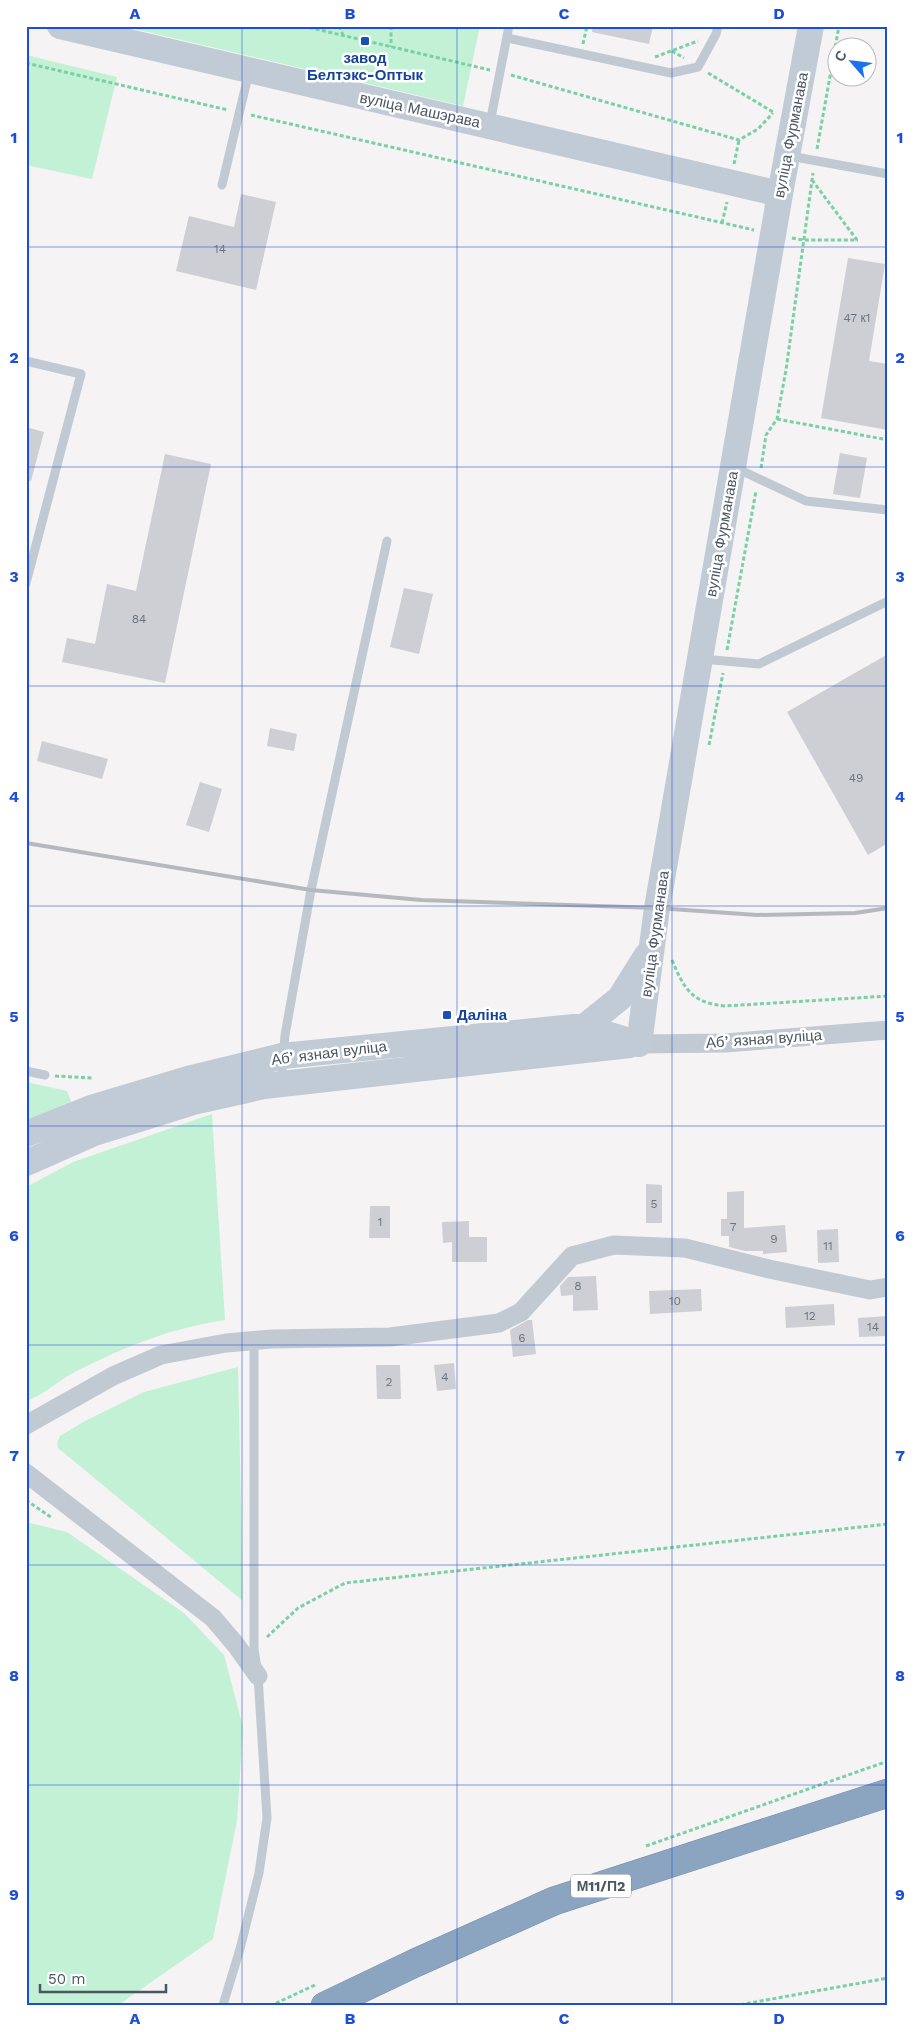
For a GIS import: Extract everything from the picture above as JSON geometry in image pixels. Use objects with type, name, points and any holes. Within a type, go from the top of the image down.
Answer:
[{"type":"highway","name":"М11/П2","points":[[325,2006],[415,1963],[554,1901],[888,1793]]},
{"type":"street","name":"вуліца Машэрава","points":[[60,26],[137,35],[249,72],[780,194]]},
{"type":"street","name":"вуліца Фурманава","points":[[639,1044],[661,951],[713,660],[734,466],[787,156],[783,116],[811,26]]},
{"type":"street","points":[[584,1027],[620,998],[661,951]]},
{"type":"street","name":"Абʼязная вуліца","points":[[26,1134],[100,1105],[188,1078],[282,1056],[584,1027],[639,1044]]},
{"type":"street","name":"Абʼязная вуліца","points":[[26,1163],[94,1133],[184,1105],[280,1084],[639,1044],[726,1043],[888,1030]]},
{"type":"street","points":[[26,1425],[113,1376],[161,1355],[254,1340],[390,1337],[499,1323],[521,1312],[572,1256],[614,1245],[685,1248],[769,1269],[870,1290],[888,1287]]},
{"type":"street","points":[[26,1474],[213,1618],[236,1645],[258,1676]]},
{"type":"lane","points":[[489,126],[509,26]]},
{"type":"lane","points":[[507,38],[671,73],[698,66],[717,30]]},
{"type":"lane","points":[[222,185],[249,72]]},
{"type":"lane","points":[[787,156],[888,174]]},
{"type":"lane","points":[[26,361],[81,374],[27,581]]},
{"type":"lane","points":[[734,466],[806,502],[888,510]]},
{"type":"lane","points":[[280,1084],[282,1056],[311,890],[387,541]]},
{"type":"lane","points":[[713,660],[759,664],[888,601]]},
{"type":"lane","points":[[26,1071],[45,1075]]},
{"type":"lane","points":[[223,2005],[247,1921],[258,1873],[267,1818],[258,1676],[254,1649],[254,1340]]},
{"type":"path","points":[[303,26],[500,72],[738,140],[783,116]]},
{"type":"path","points":[[339,26],[344,36]]},
{"type":"path","points":[[391,26],[391,47]]},
{"type":"path","points":[[708,747],[713,660],[759,478],[766,435],[777,419],[786,370],[814,161],[839,26]]},
{"type":"path","points":[[653,58],[717,30]]},
{"type":"path","points":[[584,41],[592,43]]},
{"type":"path","points":[[672,51],[783,116],[821,126]]},
{"type":"path","points":[[26,63],[773,234],[803,240],[858,240],[812,180]]},
{"type":"path","points":[[777,419],[888,440]]},
{"type":"path","points":[[661,951],[687,991],[710,1005],[725,1006],[888,996]]},
{"type":"path","points":[[45,1075],[92,1078]]},
{"type":"path","points":[[254,1649],[298,1608],[345,1584],[888,1524]]},
{"type":"path","points":[[688,1831],[888,1761]]},
{"type":"path","points":[[643,2006],[732,2006],[888,1978]]},
{"type":"green space","points":[[122,26],[480,26],[463,106]]},
{"type":"green space","points":[[26,55],[117,77],[92,179],[26,165]]},
{"type":"green space","points":[[26,1082],[67,1091],[72,1104],[26,1125]]},
{"type":"green space","points":[[212,1114],[225,1320],[184,1328],[128,1347],[73,1373],[38,1396],[26,1401],[26,1187],[73,1162]]},
{"type":"green space","points":[[238,1367],[243,1601],[58,1448],[57,1443],[60,1436],[85,1421],[144,1392]]},
{"type":"green space","points":[[26,1522],[67,1532],[184,1613],[224,1655],[243,1727],[237,1821],[213,1939],[117,2006],[26,2006]]},
{"type":"building","points":[[593,26],[653,26],[649,44],[592,32]]},
{"type":"building","points":[[241,194],[276,202],[256,290],[176,271],[189,216],[234,227]]},
{"type":"building","points":[[848,258],[885,264],[869,361],[888,364],[888,430],[821,418]]},
{"type":"building","points":[[26,427],[44,432],[31,481],[26,480]]},
{"type":"building","points":[[840,453],[867,458],[860,498],[833,494]]},
{"type":"building","points":[[165,454],[211,464],[165,683],[62,662],[67,638],[95,644],[107,584],[136,591]]},
{"type":"building","points":[[404,588],[433,594],[419,654],[390,647]]},
{"type":"building","points":[[888,654],[888,843],[868,855],[787,712]]},
{"type":"building","points":[[270,728],[297,734],[294,751],[267,746]]},
{"type":"building","points":[[42,741],[108,759],[102,779],[37,761]]},
{"type":"building","points":[[200,782],[222,789],[209,832],[186,825]]},
{"type":"building","points":[[646,1184],[662,1185],[662,1223],[646,1223]]},
{"type":"building","points":[[744,1191],[744,1228],[785,1225],[787,1252],[763,1254],[763,1251],[745,1251],[729,1247],[729,1236],[721,1236],[721,1219],[727,1219],[727,1192]]},
{"type":"building","points":[[370,1206],[390,1206],[390,1238],[369,1238]]},
{"type":"building","points":[[469,1221],[469,1237],[487,1237],[487,1262],[452,1262],[452,1242],[443,1243],[442,1222]]},
{"type":"building","points":[[838,1229],[839,1262],[818,1263],[817,1230]]},
{"type":"building","points":[[596,1276],[598,1310],[573,1311],[573,1295],[561,1296],[560,1286],[568,1277]]},
{"type":"building","points":[[701,1289],[702,1311],[650,1314],[649,1291]]},
{"type":"building","points":[[834,1304],[835,1325],[786,1328],[785,1307]]},
{"type":"building","points":[[888,1316],[888,1336],[859,1337],[858,1318]]},
{"type":"building","points":[[528,1320],[532,1320],[536,1354],[513,1357],[510,1330]]},
{"type":"building","points":[[454,1363],[456,1389],[437,1391],[434,1365]]},
{"type":"building","points":[[376,1365],[400,1365],[401,1399],[377,1399]]},
{"type":"railway","points":[[26,843],[311,890],[421,900],[657,908],[757,915],[855,913],[888,908]]},
{"type":"place","name":"завод Белтэкс-Оптык","points":[[365,41]]},
{"type":"place","name":"Даліна","points":[[447,1015]]}]
